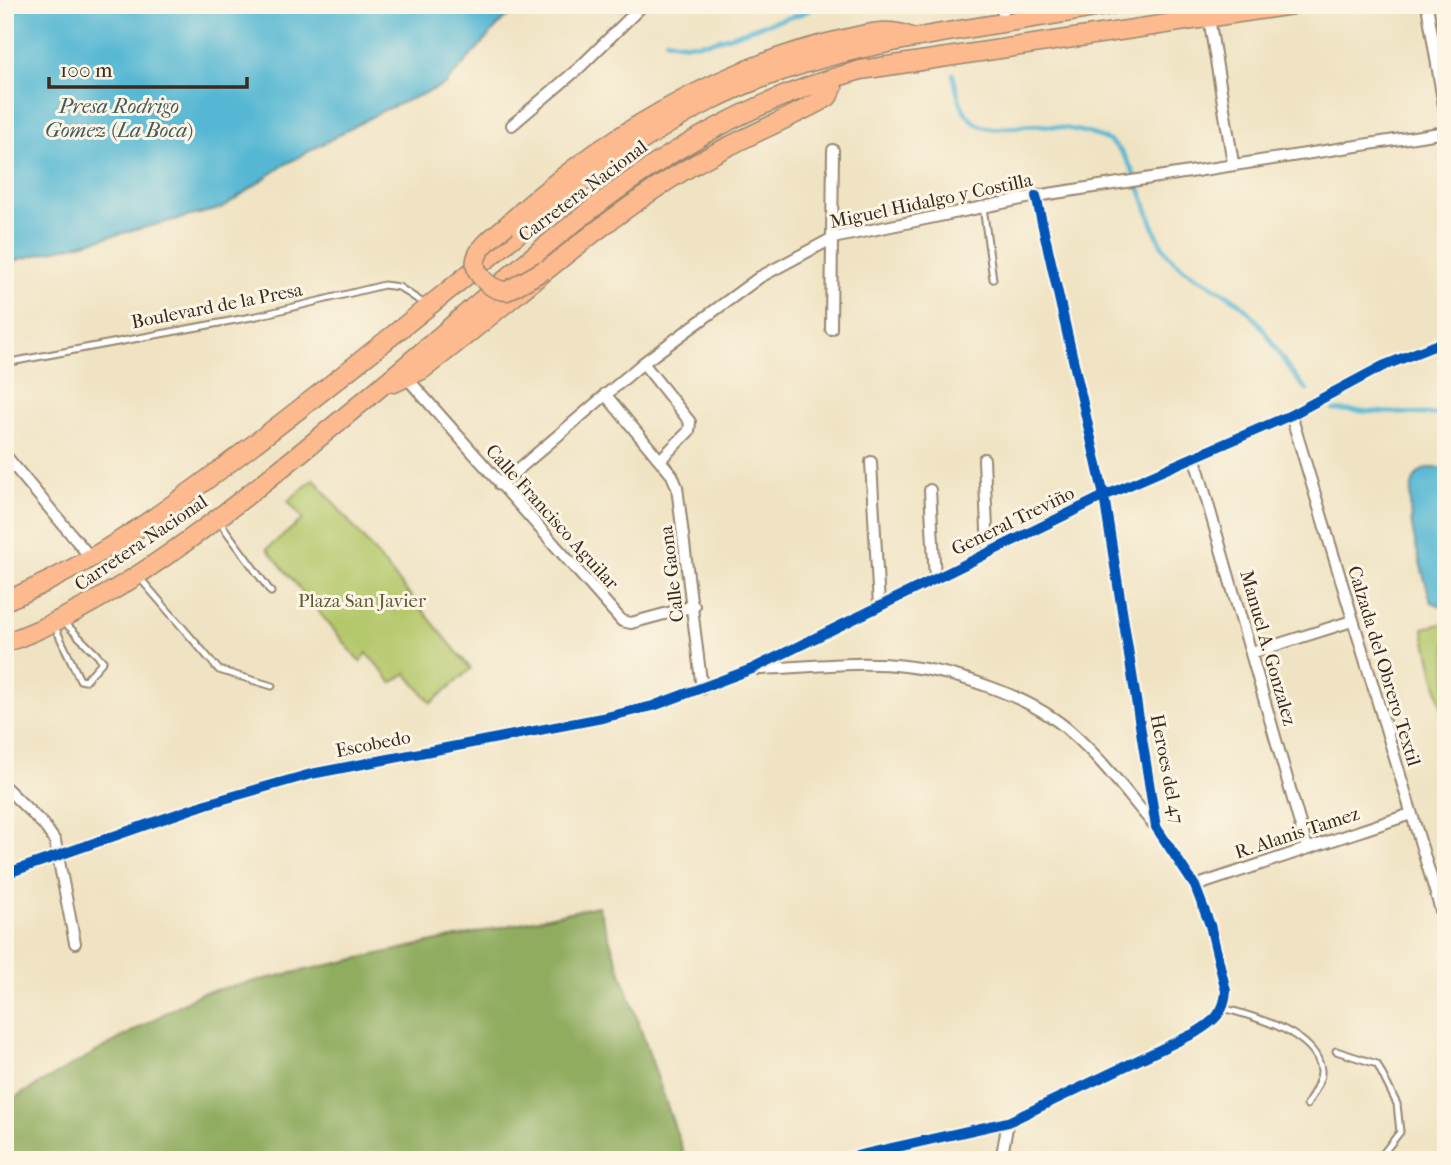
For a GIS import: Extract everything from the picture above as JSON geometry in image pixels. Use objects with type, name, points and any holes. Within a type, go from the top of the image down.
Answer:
[{"type":"highway","name":"Carretera Nacional","points":[[5,601],[91,558],[147,524],[364,360],[587,178],[642,141],[713,100],[824,56],[1111,5]]},
{"type":"highway","name":"Carretera Nacional","points":[[5,643],[58,621],[137,575],[218,519],[384,385],[562,230],[656,161],[764,102],[821,80],[861,70],[1292,5]]},
{"type":"highway","points":[[861,70],[833,89],[745,129],[668,172],[598,222],[544,270],[522,285],[507,290],[493,288],[479,274],[475,263],[479,250],[580,164],[619,138],[731,77],[822,44],[870,33],[891,31],[916,39]]},
{"type":"highway","points":[[384,385],[407,378],[477,329],[654,191],[746,136],[828,97],[833,89]]},
{"type":"street","points":[[512,125],[579,68],[643,5]]},
{"type":"street","points":[[1002,5],[1004,25]]},
{"type":"street","points":[[1427,5],[1446,118]]},
{"type":"street","points":[[1209,18],[1233,163]]},
{"type":"street","name":"Miguel Hidalgo y Costilla","points":[[500,485],[643,363],[760,277],[833,238],[1036,196],[1233,163],[1446,132]]},
{"type":"street","points":[[831,329],[833,150]]},
{"type":"street","name":"Heroes del 47","points":[[1036,196],[1104,496],[1156,827],[1195,886],[1210,925],[1226,991],[1223,1008]]},
{"type":"street","name":"General Treviño","points":[[752,669],[1104,496],[1195,459],[1291,415],[1382,366],[1446,341]]},
{"type":"street","points":[[643,363],[690,422],[689,431],[660,460]]},
{"type":"street","name":"Calle Francisco Aguilar","points":[[407,378],[622,621],[631,623],[694,606]]},
{"type":"street","name":"Calle Gaona","points":[[605,394],[672,475],[679,497],[702,689]]},
{"type":"street","name":"Calzada del Obrero Textil","points":[[1291,415],[1446,927]]},
{"type":"street","points":[[5,455],[91,558]]},
{"type":"street","points":[[984,459],[988,553]]},
{"type":"street","name":"Manuel A. Gonzalez","points":[[1195,459],[1307,848]]},
{"type":"street","points":[[871,462],[879,606]]},
{"type":"street","points":[[930,490],[935,579]]},
{"type":"street","points":[[1251,653],[1352,621]]},
{"type":"street","points":[[752,669],[903,666],[931,670],[998,691],[1045,713],[1073,733],[1156,827]]},
{"type":"street","name":"Escobedo","points":[[5,874],[206,804],[311,774],[603,718],[702,689],[752,669]]},
{"type":"street","points":[[5,787],[44,825],[60,853],[75,943]]},
{"type":"street","name":"R. Alanis Tamez","points":[[1195,886],[1411,814]]},
{"type":"street","points":[[839,1160],[1008,1122],[1195,1033],[1211,1024],[1223,1008]]},
{"type":"street","points":[[1001,1160],[1008,1122]]},
{"type":"lane","points":[[983,207],[993,279]]},
{"type":"lane","name":"Boulevard de la Presa","points":[[5,363],[257,316],[384,285],[399,287],[428,307]]},
{"type":"lane","points":[[218,519],[271,592]]},
{"type":"lane","points":[[137,575],[219,670],[272,686]]},
{"type":"lane","points":[[58,621],[103,661],[85,681],[80,680],[58,621]]},
{"type":"lane","points":[[1223,1008],[1247,1014],[1305,1041],[1321,1067],[1321,1077],[1307,1105]]},
{"type":"lane","points":[[1336,1051],[1377,1064],[1397,1104],[1400,1132],[1378,1160]]},
{"type":"green space","name":"Plaza San Javier","points":[[314,479],[471,669],[431,703],[406,673],[392,683],[367,653],[360,662],[267,549],[303,519],[288,501]]},
{"type":"green space","points":[[1446,623],[1446,726],[1423,628]]},
{"type":"green space","points":[[598,906],[686,1160],[5,1160],[5,1103],[201,993]]},
{"type":"water","name":"Presa Rodrigo Gomez (La Boca)","points":[[5,5],[526,5],[503,20],[445,85],[382,111],[284,165],[222,208],[5,263]]},
{"type":"water","points":[[1427,468],[1446,468],[1445,607],[1431,602],[1417,550],[1410,508],[1411,490],[1416,476]]},
{"type":"waterway","points":[[617,5],[622,9]]},
{"type":"waterway","points":[[666,40],[692,44],[717,40],[799,15],[817,5]]},
{"type":"waterway","points":[[953,74],[962,106],[969,117],[981,126],[996,128],[1037,125],[1064,128],[1101,137],[1119,149],[1134,174],[1157,235],[1170,257],[1243,306],[1261,326],[1290,370],[1307,390]]},
{"type":"waterway","points":[[1333,410],[1446,415]]},
{"type":"cycle path","points":[[839,1160],[1008,1122],[1195,1033],[1217,1016],[1225,999],[1226,991],[1210,925],[1195,886],[1156,827],[1104,496],[1036,196]]},
{"type":"cycle path","points":[[5,874],[206,804],[311,774],[653,706],[752,669],[1104,496],[1291,415],[1383,366],[1446,341]]}]
